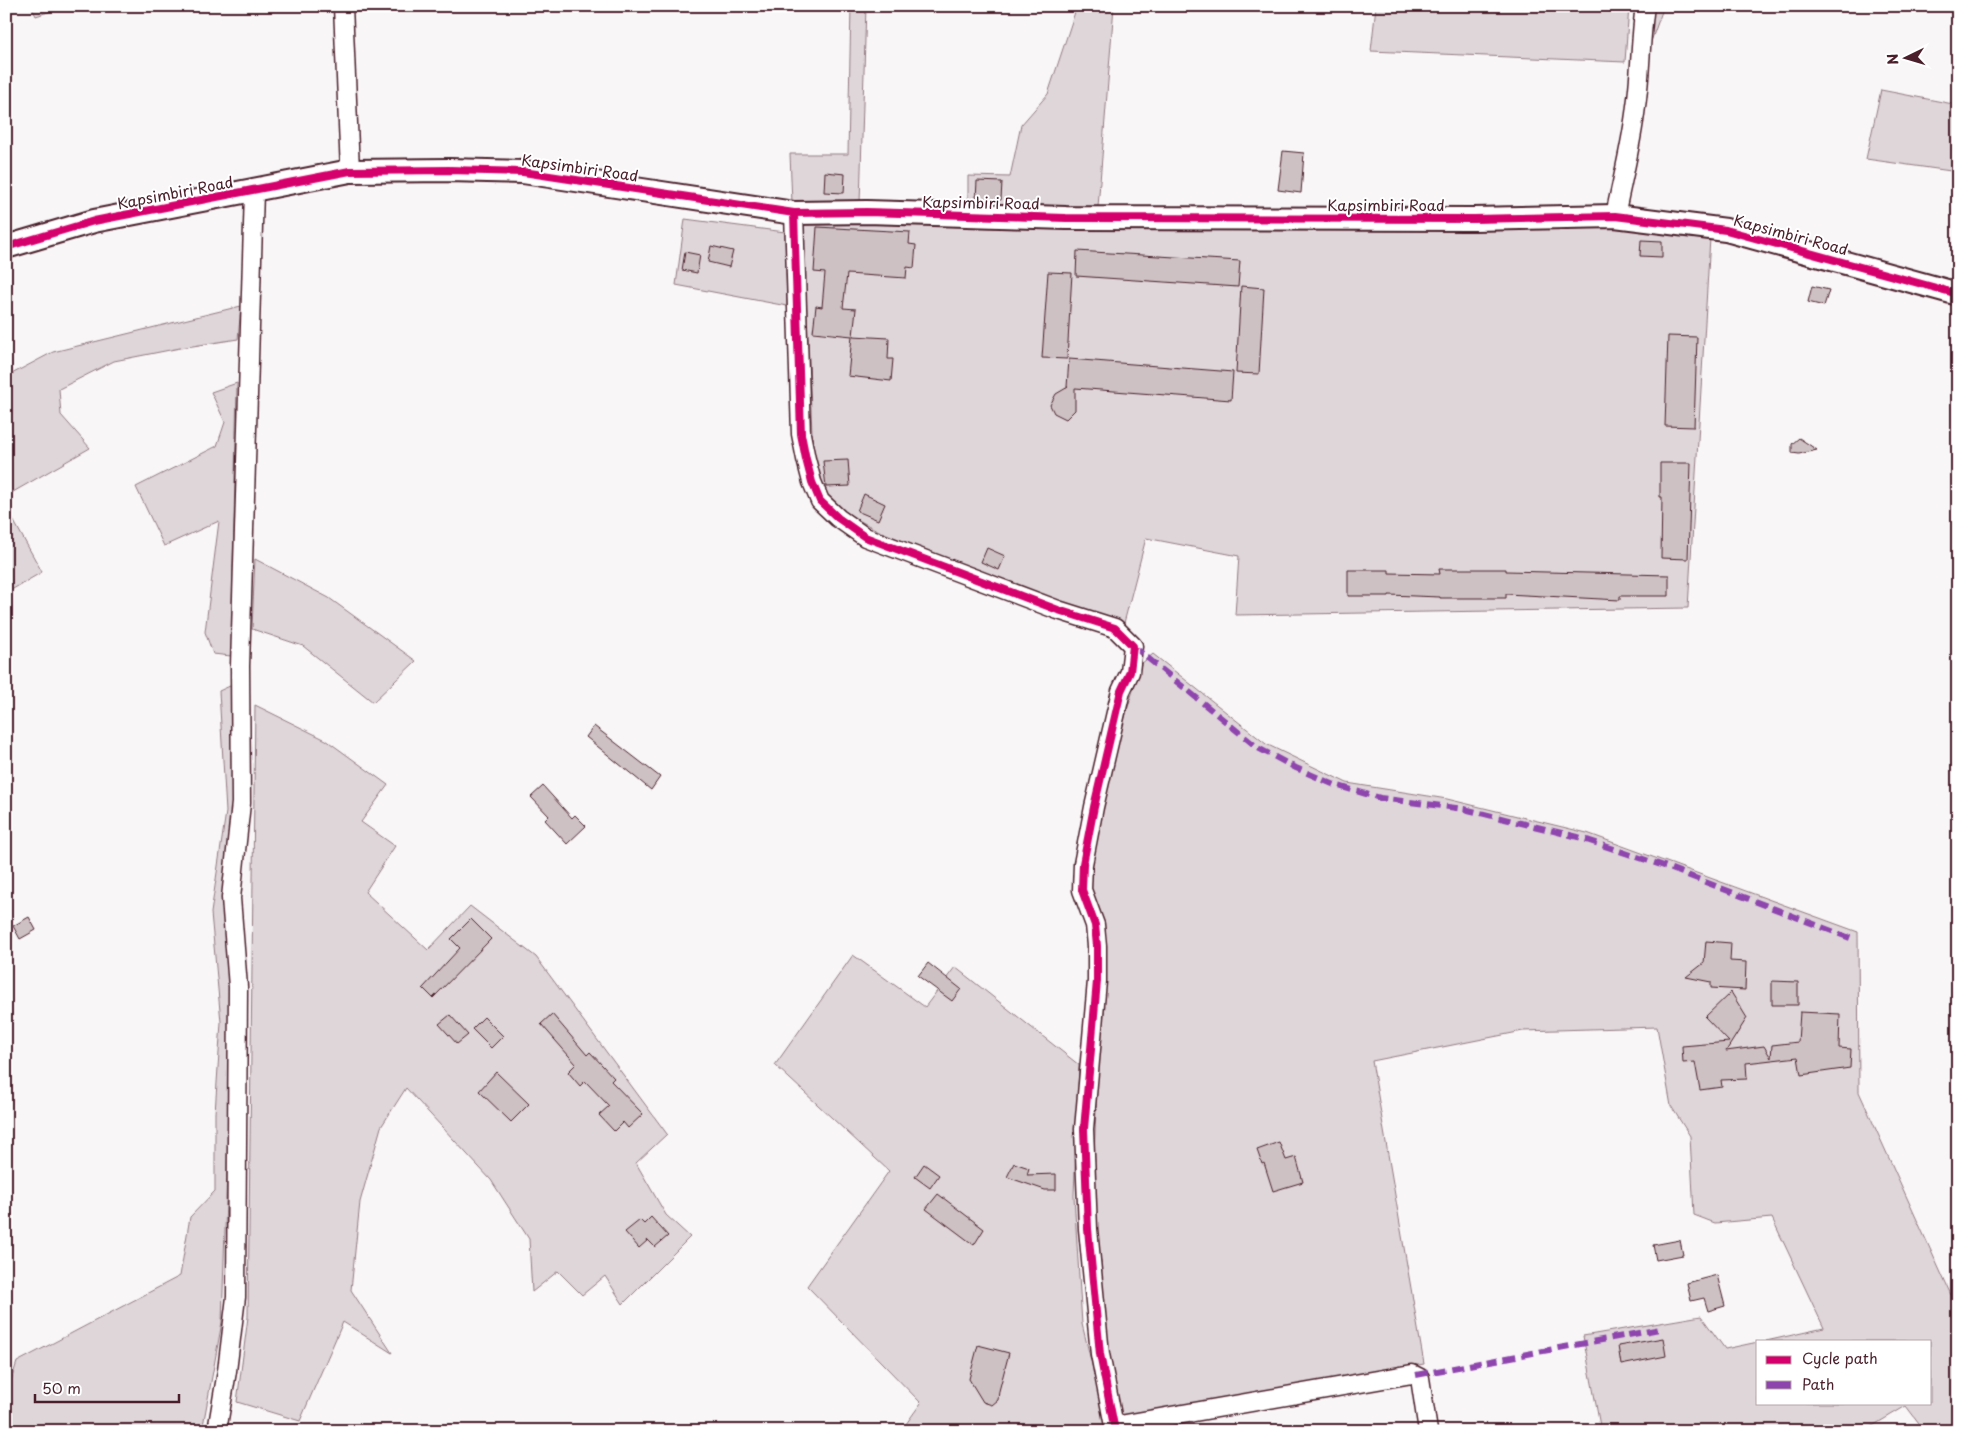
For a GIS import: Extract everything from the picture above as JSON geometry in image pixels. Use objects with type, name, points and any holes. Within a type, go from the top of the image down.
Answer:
[{"type":"street","points":[[344,6],[350,171]]},
{"type":"street","points":[[1615,216],[1636,107],[1640,63],[1640,35],[1645,6]]},
{"type":"street","name":"Kapsimbiri Road","points":[[6,248],[94,221],[350,171],[450,170],[523,172],[794,213],[867,212],[1066,218],[1474,219],[1615,216],[1726,230],[1958,294]]},
{"type":"street","points":[[217,1431],[236,1297],[238,987],[231,898],[241,803],[240,666],[254,191]]},
{"type":"street","points":[[794,213],[800,434],[812,482],[820,500],[838,518],[865,537],[1058,610],[1115,628],[1133,646],[1130,672],[1121,691],[1094,807],[1083,864],[1082,890],[1095,925],[1097,946],[1097,981],[1084,1129],[1088,1229],[1100,1354],[1115,1428],[1412,1374],[1420,1378],[1428,1431]]},
{"type":"shaded area","points":[[31,6],[66,6],[36,16]]},
{"type":"shaded area","points":[[851,6],[866,6],[860,203],[792,203],[790,154],[848,154]]},
{"type":"shaded area","points":[[1077,6],[1114,6],[1098,207],[968,203],[968,176],[1010,177],[1021,125],[1048,94]]},
{"type":"shaded area","points":[[1376,6],[1629,6],[1625,62],[1371,51]]},
{"type":"shaded area","points":[[1653,6],[1664,6],[1649,47]]},
{"type":"shaded area","points":[[1881,90],[1958,105],[1958,172],[1866,159]]},
{"type":"shaded area","points":[[685,219],[785,232],[787,306],[676,285]]},
{"type":"shaded area","points":[[803,222],[1218,230],[1616,228],[1710,238],[1688,608],[1235,615],[1239,556],[1146,538],[1124,623],[1022,591],[877,530],[836,508],[820,487],[813,456]]},
{"type":"shaded area","points":[[241,306],[238,339],[114,361],[59,389],[61,415],[90,448],[6,496],[6,377],[53,352]]},
{"type":"shaded area","points":[[237,383],[231,656],[213,654],[205,632],[219,521],[164,546],[136,487],[217,446],[225,422],[211,392]]},
{"type":"shaded area","points":[[6,507],[42,572],[6,593]]},
{"type":"shaded area","points":[[255,559],[329,598],[416,661],[373,702],[303,646],[252,629]]},
{"type":"shaded area","points":[[1153,654],[1266,744],[1347,783],[1447,799],[1587,833],[1858,932],[1859,1092],[1951,1295],[1958,1293],[1958,1431],[1925,1431],[1906,1406],[1864,1431],[1601,1431],[1583,1336],[1701,1316],[1725,1349],[1756,1342],[1756,1404],[1932,1404],[1932,1340],[1770,1340],[1824,1328],[1772,1218],[1715,1223],[1694,1215],[1690,1136],[1671,1106],[1657,1027],[1523,1031],[1372,1061],[1424,1364],[1121,1416],[1107,1347],[1093,1177],[1104,933],[1089,886],[1108,773],[1141,664]]},
{"type":"shaded area","points":[[232,685],[236,802],[233,981],[222,1322],[202,1431],[6,1431],[6,1390],[9,1387],[17,1362],[180,1276],[190,1217],[215,1191],[215,1113],[221,1022],[211,913],[226,812],[219,691]]},
{"type":"shaded area","points":[[255,705],[326,740],[388,785],[361,822],[395,846],[365,892],[428,950],[470,906],[536,957],[667,1134],[636,1163],[666,1215],[690,1237],[623,1304],[605,1276],[582,1295],[558,1271],[532,1292],[529,1239],[491,1180],[406,1088],[381,1127],[360,1202],[351,1290],[392,1353],[343,1322],[300,1421],[237,1402],[248,1317]]},
{"type":"shaded area","points":[[853,955],[925,1007],[955,967],[1079,1065],[1074,1196],[1082,1324],[1105,1418],[1106,1431],[901,1431],[921,1403],[807,1286],[889,1171],[775,1065]]},
{"type":"building","points":[[1283,151],[1304,153],[1301,193],[1278,190]]},
{"type":"building","points":[[825,172],[845,174],[844,193],[824,192]]},
{"type":"building","points":[[977,181],[1002,182],[1001,200],[976,199]]},
{"type":"building","points":[[817,227],[910,232],[909,244],[916,245],[914,268],[907,267],[906,278],[847,274],[843,308],[856,309],[853,336],[889,338],[888,359],[893,359],[891,381],[848,376],[852,336],[813,332],[816,306],[822,307],[825,273],[814,272]]},
{"type":"building","points":[[1641,240],[1662,241],[1662,257],[1640,256]]},
{"type":"building","points":[[711,246],[733,251],[729,267],[708,262]]},
{"type":"building","points":[[1077,251],[1240,261],[1238,287],[1076,276]]},
{"type":"building","points":[[685,252],[700,255],[697,273],[682,270]]},
{"type":"building","points":[[1048,272],[1072,273],[1067,359],[1042,358]]},
{"type":"building","points":[[1241,286],[1264,288],[1259,374],[1236,373]]},
{"type":"building","points":[[1812,286],[1829,290],[1824,306],[1808,302]]},
{"type":"building","points":[[1668,336],[1697,337],[1694,427],[1665,426]]},
{"type":"building","points":[[1069,359],[1233,372],[1231,400],[1075,388],[1075,410],[1066,419],[1054,413],[1050,405],[1056,394],[1068,387]]},
{"type":"building","points":[[1799,438],[1817,450],[1799,454],[1792,453],[1792,444]]},
{"type":"building","points":[[848,460],[850,486],[826,487],[823,461]]},
{"type":"building","points":[[1660,463],[1691,463],[1688,559],[1661,558],[1662,497],[1660,497]]},
{"type":"building","points":[[864,494],[885,504],[878,520],[857,511]]},
{"type":"building","points":[[987,548],[1005,556],[999,570],[981,562]]},
{"type":"building","points":[[1439,569],[1506,569],[1506,571],[1669,575],[1669,596],[1620,596],[1620,600],[1506,594],[1506,598],[1440,598],[1389,595],[1348,596],[1348,570],[1389,570],[1389,573],[1440,574]]},
{"type":"building","points":[[594,726],[660,777],[651,790],[586,737]]},
{"type":"building","points":[[543,786],[572,818],[575,815],[586,826],[567,844],[545,820],[549,816],[531,797]]},
{"type":"building","points":[[29,917],[36,930],[20,939],[13,926]]},
{"type":"building","points":[[471,919],[491,939],[433,998],[423,988],[460,948],[451,939]]},
{"type":"building","points":[[1706,941],[1731,943],[1730,961],[1746,962],[1745,990],[1711,988],[1711,982],[1686,977],[1704,963]]},
{"type":"building","points":[[928,963],[961,989],[952,1001],[918,976]]},
{"type":"building","points":[[1772,981],[1798,982],[1798,1005],[1772,1005]]},
{"type":"building","points":[[1731,992],[1747,1018],[1726,1051],[1764,1046],[1771,1058],[1772,1045],[1798,1042],[1800,1012],[1840,1014],[1839,1048],[1851,1049],[1850,1068],[1801,1075],[1798,1057],[1746,1063],[1747,1079],[1721,1080],[1722,1087],[1700,1090],[1695,1062],[1683,1063],[1682,1046],[1729,1042],[1705,1017]]},
{"type":"building","points":[[552,1014],[587,1055],[590,1052],[614,1078],[611,1081],[643,1114],[628,1128],[623,1122],[614,1131],[599,1115],[609,1106],[585,1081],[580,1086],[568,1072],[576,1064],[541,1024]]},
{"type":"building","points":[[450,1015],[468,1035],[457,1044],[439,1024]]},
{"type":"building","points":[[484,1017],[503,1036],[491,1048],[472,1029]]},
{"type":"building","points":[[496,1072],[529,1104],[511,1122],[479,1091]]},
{"type":"building","points":[[1279,1142],[1286,1160],[1296,1157],[1303,1182],[1273,1191],[1264,1163],[1262,1164],[1257,1150]]},
{"type":"building","points":[[1014,1163],[1029,1168],[1027,1175],[1056,1174],[1056,1190],[1045,1190],[1007,1177]]},
{"type":"building","points":[[924,1164],[939,1175],[930,1188],[915,1177]]},
{"type":"building","points":[[938,1194],[984,1229],[974,1245],[926,1209]]},
{"type":"building","points":[[651,1217],[668,1236],[655,1247],[648,1240],[639,1248],[625,1232],[640,1220],[644,1224]]},
{"type":"building","points":[[1680,1240],[1683,1255],[1656,1260],[1653,1245]]},
{"type":"building","points":[[1717,1275],[1725,1306],[1708,1311],[1704,1298],[1691,1301],[1687,1283]]},
{"type":"building","points":[[1663,1338],[1666,1356],[1621,1365],[1618,1346]]},
{"type":"building","points":[[978,1345],[1009,1353],[998,1400],[992,1405],[983,1402],[969,1379]]},
{"type":"marked path","points":[[1133,646],[1258,748],[1296,768],[1335,785],[1380,798],[1464,809],[1578,837],[1664,866],[1850,938]]},
{"type":"marked path","points":[[1416,1375],[1660,1329]]},
{"type":"cycle path","points":[[6,247],[94,221],[350,171],[449,170],[523,172],[794,213],[867,212],[1066,218],[1474,219],[1615,216],[1726,230],[1958,294]]},
{"type":"cycle path","points":[[794,213],[801,434],[812,482],[820,501],[838,518],[865,537],[1058,610],[1115,628],[1133,646],[1130,672],[1121,691],[1094,807],[1083,864],[1082,890],[1095,925],[1097,946],[1097,981],[1084,1129],[1088,1229],[1100,1354],[1115,1431]]}]
